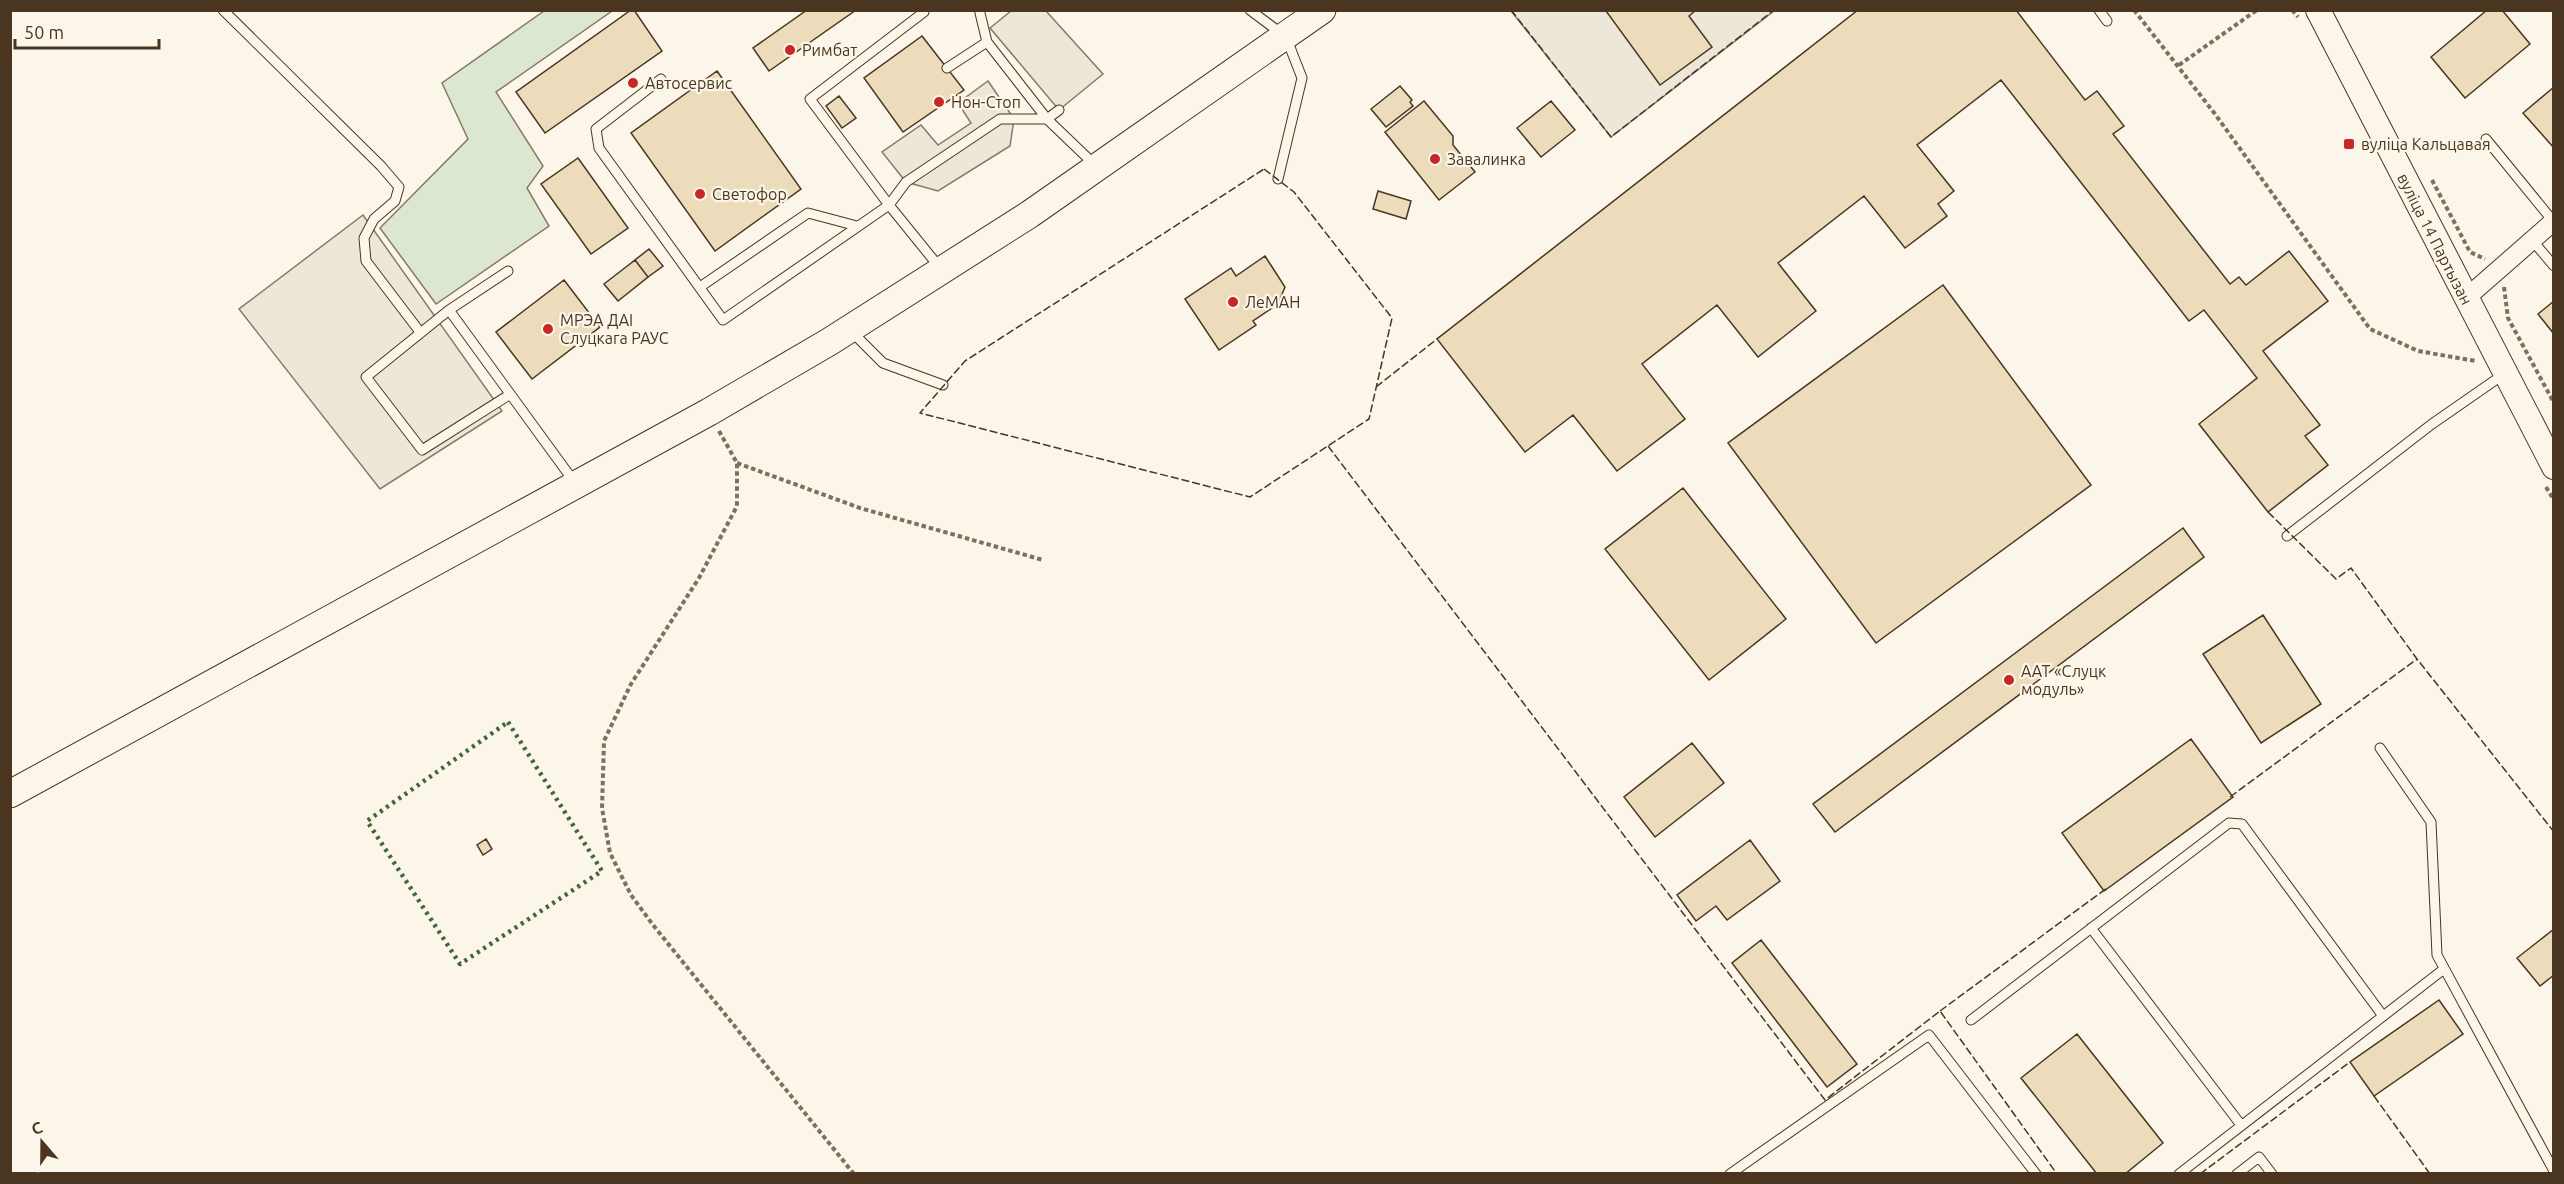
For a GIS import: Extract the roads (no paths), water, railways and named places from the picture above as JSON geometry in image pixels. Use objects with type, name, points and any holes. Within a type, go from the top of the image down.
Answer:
[{"type":"main road","points":[[10,794],[575,483],[709,412],[849,329],[1098,168],[1322,10]]},
{"type":"main road","name":"вуліца 14 Партызан","points":[[2318,10],[2553,467]]},
{"type":"street","points":[[2465,299],[2553,221]]},
{"type":"lane","points":[[223,10],[399,187],[395,201],[374,219],[364,238],[366,261],[420,332]]},
{"type":"lane","points":[[1250,10],[1286,36],[1302,78],[1278,179]]},
{"type":"lane","points":[[2100,10],[2107,21]]},
{"type":"lane","points":[[924,12],[810,99],[889,206],[942,271]]},
{"type":"lane","points":[[980,13],[987,42],[1047,119],[1098,168]]},
{"type":"lane","points":[[947,68],[987,42]]},
{"type":"lane","points":[[661,80],[596,129],[599,148],[723,320],[889,206],[906,182],[1000,119],[1047,119],[1059,110]]},
{"type":"lane","points":[[2486,139],[2553,221]]},
{"type":"lane","points":[[700,287],[808,213],[857,226]]},
{"type":"lane","points":[[2532,240],[2553,266]]},
{"type":"lane","points":[[508,271],[449,310],[366,376],[422,450],[509,395]]},
{"type":"lane","points":[[449,310],[575,483]]},
{"type":"lane","points":[[849,329],[883,363],[943,385]]},
{"type":"lane","points":[[2287,536],[2432,424],[2504,374]]},
{"type":"lane","points":[[2380,748],[2431,822],[2437,955],[2553,1171]]},
{"type":"lane","points":[[1971,1020],[2229,823],[2236,821],[2242,824],[2383,1016]]},
{"type":"lane","points":[[2091,928],[2241,1125]]},
{"type":"lane","points":[[2179,1173],[2444,969]]},
{"type":"lane","points":[[1730,1173],[1929,1035],[2036,1173]]},
{"type":"lane","points":[[2237,1173],[2259,1157],[2271,1173]]},
{"type":"place","name":"Римбат","points":[[790,50]]},
{"type":"place","name":"Автосервис","points":[[633,83]]},
{"type":"place","name":"Нон-Стоп","points":[[939,102]]},
{"type":"place","name":"вуліца Кальцавая","points":[[2349,144]]},
{"type":"place","name":"Завалинка","points":[[1435,159]]},
{"type":"place","name":"Светофор","points":[[700,194]]},
{"type":"place","name":"ЛеМАН","points":[[1233,302]]},
{"type":"place","name":"МРЭА ДАІ Слуцкага РАУС","points":[[548,329]]},
{"type":"place","name":"ААТ «Слуцк модуль»","points":[[2009,680]]}]
